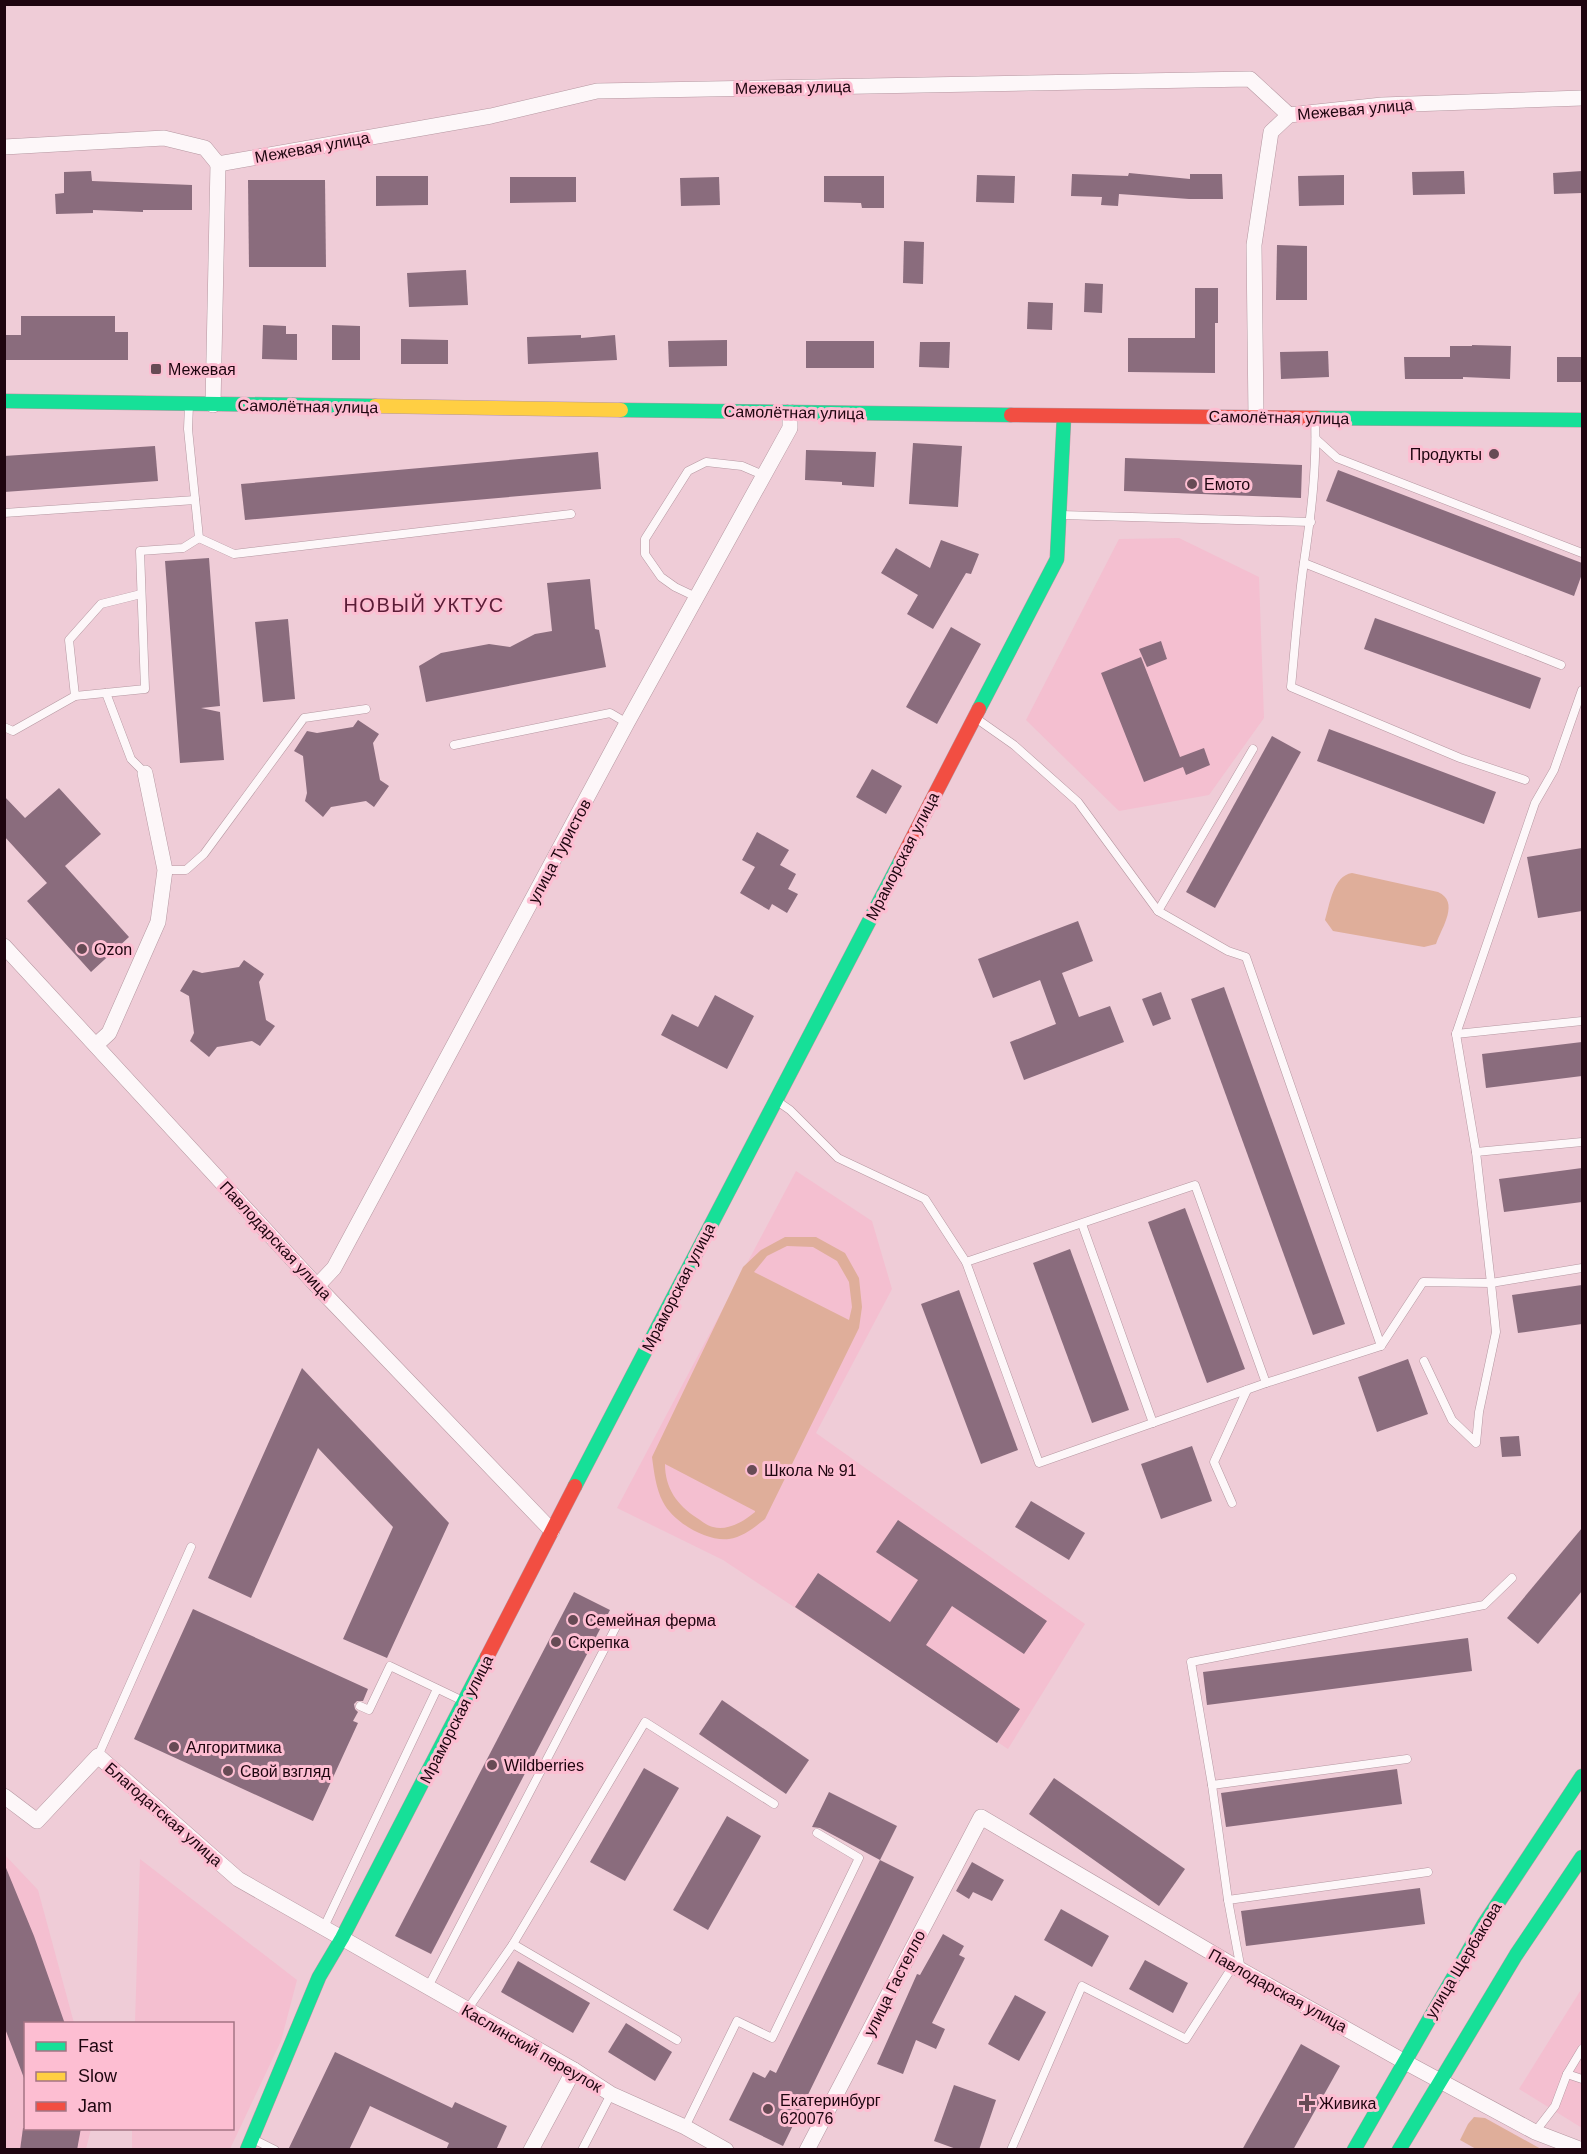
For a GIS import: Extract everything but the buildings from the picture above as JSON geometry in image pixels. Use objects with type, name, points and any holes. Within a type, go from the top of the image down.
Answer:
[{"type":"main road","name":"Самолётная улица","points":[[4,401],[1064,416],[1582,420]]},
{"type":"main road","name":"Мраморская улица","points":[[250,2144],[319,1977],[342,1938],[465,1702],[1057,559],[1064,416]]},
{"type":"main road","name":"улица Щербакова","points":[[1354,2150],[1422,2028],[1485,1922],[1582,1776]]},
{"type":"main road","points":[[1399,2150],[1516,1955],[1582,1857]]},
{"type":"street","name":"Межевая улица","points":[[218,164],[491,116],[597,91],[1250,79],[1289,115],[1382,105],[1582,98]]},
{"type":"street","points":[[1256,416],[1254,245],[1271,132],[1289,115]]},
{"type":"street","points":[[4,147],[164,138],[205,148],[218,164],[213,405]]},
{"type":"street","name":"улица Туристов","points":[[317,1286],[334,1268],[627,723],[790,428],[790,412]]},
{"type":"street","points":[[96,1044],[109,1033],[158,922],[165,870],[145,773]]},
{"type":"street","name":"Павлодарская улица","points":[[4,946],[317,1286],[552,1531]]},
{"type":"street","name":"Благодатская улица","points":[[4,1796],[37,1821],[98,1756],[238,1879],[342,1938]]},
{"type":"street","name":"Павлодарская улица","points":[[981,1817],[1237,1968],[1405,2062],[1536,2132],[1581,2150]]},
{"type":"street","name":"улица Гастелло","points":[[807,2150],[981,1817]]},
{"type":"street","name":"Каслинский переулок","points":[[342,1938],[574,2070],[611,2094],[686,2127],[726,2150]]},
{"type":"street","points":[[531,2150],[574,2070]]},
{"type":"lane","points":[[189,404],[188,429],[199,538]]},
{"type":"lane","points":[[1315,418],[1316,439],[1311,522],[1304,563],[1291,687],[1460,758],[1525,780]]},
{"type":"lane","points":[[1316,439],[1337,458],[1582,553]]},
{"type":"lane","points":[[696,597],[661,577],[645,554],[645,539],[688,471],[706,462],[742,466],[763,475]]},
{"type":"lane","points":[[4,513],[195,500]]},
{"type":"lane","points":[[199,538],[234,554],[571,514]]},
{"type":"lane","points":[[1059,515],[1311,522]]},
{"type":"lane","points":[[4,727],[13,731],[75,696],[145,689],[140,551],[183,548],[199,538]]},
{"type":"lane","points":[[1304,563],[1561,666]]},
{"type":"lane","points":[[75,696],[69,640],[101,604],[141,594]]},
{"type":"lane","points":[[1424,1361],[1452,1420],[1476,1443],[1479,1412],[1496,1332],[1476,1152],[1456,1034],[1534,803],[1554,770],[1582,690]]},
{"type":"lane","points":[[106,693],[130,759],[145,773]]},
{"type":"lane","points":[[165,870],[186,870],[204,854],[304,718],[366,709]]},
{"type":"lane","points":[[454,745],[610,713],[627,723]]},
{"type":"lane","points":[[975,717],[1014,745],[1078,802],[1158,911],[1228,951],[1246,957],[1381,1346]]},
{"type":"lane","points":[[1158,911],[1253,749]]},
{"type":"lane","points":[[1456,1034],[1582,1021]]},
{"type":"lane","points":[[776,1100],[790,1110],[838,1158],[925,1199],[966,1262],[1039,1463],[1266,1383],[1381,1346],[1423,1282],[1491,1283],[1582,1268]]},
{"type":"lane","points":[[1476,1152],[1582,1142]]},
{"type":"lane","points":[[966,1262],[1195,1185],[1266,1383]]},
{"type":"lane","points":[[1082,1224],[1153,1423]]},
{"type":"lane","points":[[1232,1503],[1214,1462],[1247,1390]]},
{"type":"lane","points":[[98,1756],[191,1547]]},
{"type":"lane","points":[[1011,2150],[1082,1986],[1186,2039],[1237,1968],[1212,1785],[1191,1662],[1484,1605],[1512,1578]]},
{"type":"lane","points":[[428,1987],[619,1621]]},
{"type":"lane","points":[[360,1706],[369,1710],[390,1666],[465,1702]]},
{"type":"lane","points":[[324,1928],[437,1689]]},
{"type":"lane","points":[[467,2010],[513,1944],[645,1722],[774,1804]]},
{"type":"lane","points":[[1212,1785],[1407,1760]]},
{"type":"lane","points":[[686,2127],[737,2021],[772,2038],[859,1858],[817,1833]]},
{"type":"lane","points":[[1228,1900],[1428,1872]]},
{"type":"lane","points":[[513,1944],[677,2040]]},
{"type":"lane","points":[[1536,2132],[1555,2106],[1567,2074],[1582,2049]]},
{"type":"lane","points":[[1567,2074],[1582,2079]]},
{"type":"lane","points":[[582,2150],[611,2094]]},
{"type":"lane","points":[[250,2144],[276,2150]]},
{"type":"shaded area","points":[[1179,538],[1259,577],[1264,718],[1209,795],[1119,811],[1026,720],[1119,539]]},
{"type":"shaded area","points":[[1352,873],[1438,892],[1444,896],[1449,908],[1436,944],[1424,947],[1333,931],[1325,920],[1331,899],[1340,879]]},
{"type":"shaded area","name":"Школа № 91","points":[[796,1171],[872,1221],[892,1289],[816,1433],[1085,1624],[1008,1749],[723,1560],[617,1508]]},
{"type":"shaded area","points":[[785,1237],[816,1237],[845,1253],[859,1278],[862,1307],[859,1328],[765,1519],[739,1536],[720,1539],[701,1534],[674,1517],[659,1492],[652,1457],[743,1267],[761,1250]],"holes":[[[787,1246],[813,1247],[837,1261],[849,1282],[852,1307],[849,1320],[754,1272],[767,1256]],[[665,1464],[755,1511],[755,1512],[741,1522],[725,1528],[707,1525],[678,1502],[667,1481]]]},
{"type":"shaded area","points":[[4,1854],[38,1890],[74,2022],[24,2022],[24,2130],[91,2130],[86,2149],[5,2149]]},
{"type":"shaded area","points":[[140,1859],[297,1980],[281,2041],[230,2149],[132,2150],[132,2130],[234,2130],[234,2022],[135,2022]]},
{"type":"shaded area","points":[[1582,1988],[1582,2128],[1519,2089]]},
{"type":"shaded area","points":[[1474,2117],[1485,2118],[1541,2149],[1476,2149],[1460,2140]]},
{"type":"traffic: fast","points":[[4,401],[375,406]]},
{"type":"traffic: fast","points":[[621,410],[1011,415]]},
{"type":"traffic: fast","points":[[979,709],[1057,559],[1064,416]]},
{"type":"traffic: fast","points":[[1317,418],[1582,420]]},
{"type":"traffic: fast","points":[[575,1486],[901,860]]},
{"type":"traffic: fast","points":[[247,2150],[319,1977],[342,1938],[487,1657]]},
{"type":"traffic: fast","points":[[1354,2150],[1484,1924],[1582,1776]]},
{"type":"traffic: fast","points":[[1399,2150],[1516,1955],[1582,1857]]},
{"type":"traffic: slow","points":[[375,406],[621,410]]},
{"type":"traffic: jam","points":[[1011,415],[1317,418]]},
{"type":"traffic: jam","points":[[901,860],[979,709]]},
{"type":"traffic: jam","points":[[487,1657],[575,1486]]},
{"type":"place","name":"Межевая","points":[[156,369]]},
{"type":"place","name":"Продукты","points":[[1494,454]]},
{"type":"place","name":"Емото","points":[[1192,484]]},
{"type":"place","name":"Ozon","points":[[82,949]]},
{"type":"place","name":"Школа № 91","points":[[752,1470]]},
{"type":"place","name":"Семейная ферма","points":[[573,1620]]},
{"type":"place","name":"Скрепка","points":[[556,1642]]},
{"type":"place","name":"Алгоритмика","points":[[174,1747]]},
{"type":"place","name":"Wildberries","points":[[492,1765]]},
{"type":"place","name":"Свой взгляд","points":[[228,1771]]},
{"type":"place","name":"Живика","points":[[1307,2103]]},
{"type":"place","name":"Екатеринбург 620076","points":[[768,2109]]},
{"type":"district","name":"НОВЫЙ УКТУС","points":[[424,605]]}]
